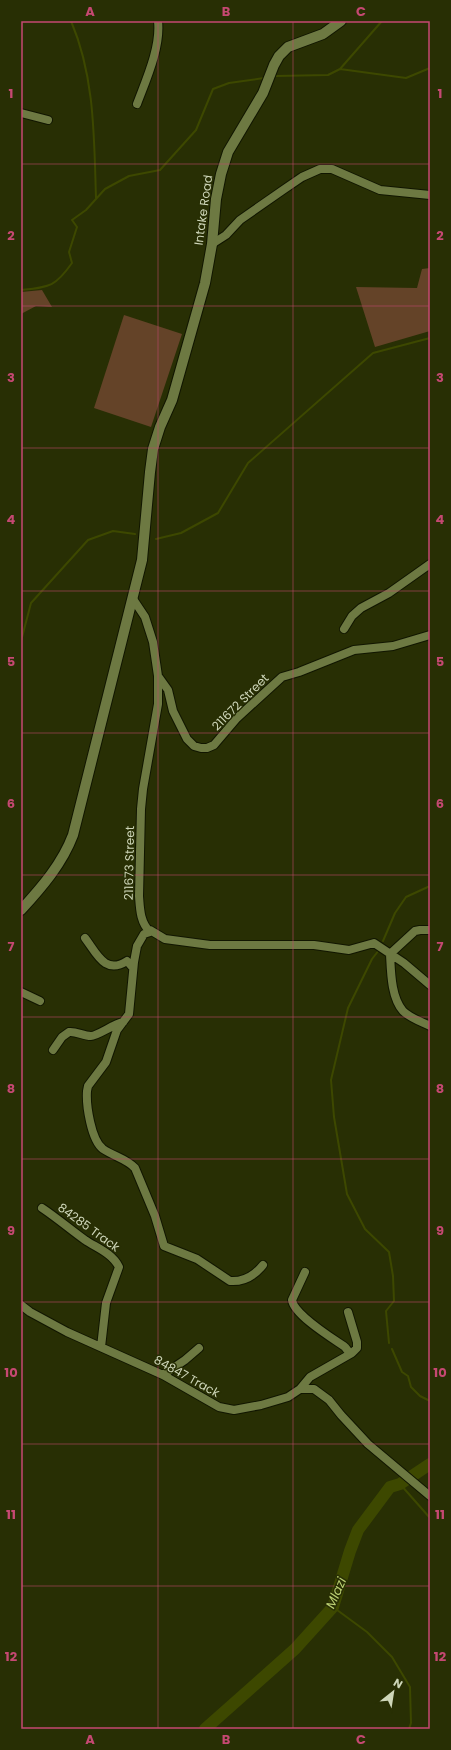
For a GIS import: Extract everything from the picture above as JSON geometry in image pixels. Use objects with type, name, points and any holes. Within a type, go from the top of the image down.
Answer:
[{"type":"street","points":[[137,104],[148,75],[158,36],[158,21]]},
{"type":"street","name":"Intake Road","points":[[21,910],[54,870],[67,851],[73,835],[112,677],[134,599],[142,560],[153,448],[172,400],[205,283],[212,244],[216,199],[221,174],[228,152],[263,93],[279,56],[288,48],[323,34],[341,21]]},
{"type":"street","points":[[21,113],[48,120]]},
{"type":"street","points":[[212,244],[226,235],[240,220],[283,190],[302,177],[320,169],[332,169],[380,190],[430,195]]},
{"type":"street","points":[[344,629],[352,616],[362,608],[389,593],[430,564]]},
{"type":"street","points":[[134,599],[145,617],[153,642],[158,674]]},
{"type":"street","name":"211672 Street","points":[[158,674],[168,690],[173,711],[187,739],[194,746],[207,748],[214,745],[237,718],[282,677],[299,672],[354,650],[394,646],[430,635]]},
{"type":"street","name":"211673 Street","points":[[150,932],[143,923],[139,896],[141,809],[143,789],[158,704],[158,674]]},
{"type":"street","points":[[263,1265],[258,1271],[249,1277],[236,1282],[230,1281],[198,1260],[164,1246],[155,1216],[137,1172],[130,1163],[102,1148],[98,1144],[91,1125],[87,1097],[88,1086],[106,1062],[117,1030],[129,1014],[133,968],[137,946],[144,934],[150,932],[150,930],[165,939],[210,945],[314,945],[350,950],[374,942],[378,943],[430,985]]},
{"type":"street","points":[[390,954],[415,931],[430,930]]},
{"type":"street","points":[[85,938],[108,965],[114,967],[127,961],[133,968]]},
{"type":"street","points":[[390,954],[394,991],[401,1007],[410,1016],[430,1026]]},
{"type":"street","points":[[21,992],[40,1001]]},
{"type":"street","points":[[53,1050],[62,1037],[69,1032],[95,1036],[111,1025],[123,1022]]},
{"type":"street","name":"84285 Track","points":[[42,1208],[62,1221],[84,1239],[111,1255],[119,1266],[106,1303],[101,1347]]},
{"type":"street","points":[[305,1272],[292,1300],[293,1304],[303,1317],[345,1347],[348,1354],[355,1350],[358,1345],[348,1312]]},
{"type":"street","name":"84847 Track","points":[[21,1304],[30,1312],[67,1332],[163,1375],[219,1407],[234,1410],[261,1405],[283,1398],[300,1389],[310,1377],[348,1354]]},
{"type":"street","points":[[163,1375],[186,1360],[200,1348]]},
{"type":"street","points":[[300,1389],[314,1389],[330,1400],[341,1416],[368,1444],[430,1496]]},
{"type":"shaded area","points":[[430,268],[430,331],[375,347],[356,287],[417,288],[422,269]]},
{"type":"shaded area","points":[[42,290],[52,307],[36,306],[21,314],[21,292]]},
{"type":"shaded area","points":[[124,315],[182,334],[151,427],[94,408]]},
{"type":"waterway","points":[[71,21],[79,42],[89,86],[94,130],[96,198]]},
{"type":"waterway","points":[[340,69],[382,21]]},
{"type":"waterway","points":[[276,76],[328,75],[340,69],[406,78],[430,68]]},
{"type":"waterway","points":[[21,290],[39,288],[51,284],[61,277],[72,263],[69,252],[77,227],[72,220],[86,210],[105,189],[129,176],[160,170],[196,130],[213,89],[229,83],[264,78]]},
{"type":"waterway","points":[[156,539],[181,533],[218,513],[248,463],[373,353],[430,338]]},
{"type":"waterway","points":[[21,641],[31,603],[88,540],[113,531],[135,534]]},
{"type":"waterway","points":[[383,941],[395,913],[406,897],[430,886]]},
{"type":"waterway","points":[[379,950],[372,959],[348,1008],[331,1080],[334,1117],[347,1194],[365,1229],[389,1252],[393,1276],[394,1301],[386,1311],[389,1343]]},
{"type":"waterway","points":[[392,1349],[402,1372],[408,1376],[411,1387],[420,1396],[430,1401]]},
{"type":"waterway","name":"Mlazi","points":[[205,1729],[295,1649],[333,1607],[358,1530],[390,1487],[400,1484],[430,1464]]},
{"type":"waterway","points":[[400,1484],[430,1518]]},
{"type":"waterway","points":[[333,1607],[367,1632],[392,1657],[410,1687],[411,1723],[409,1729]]}]
